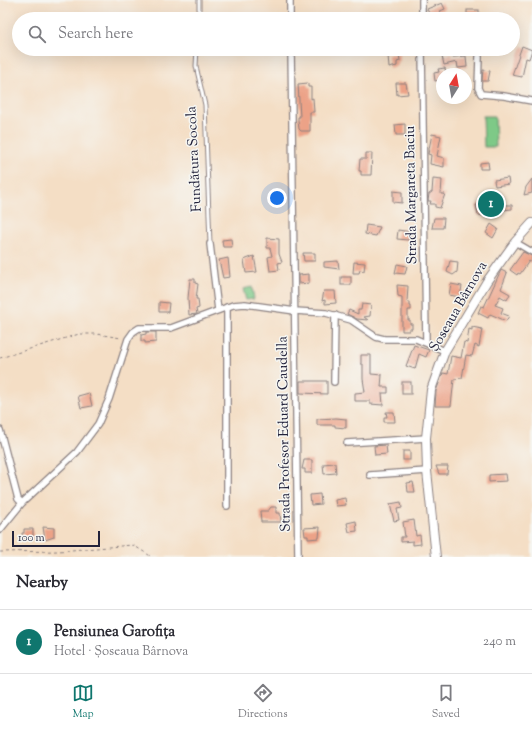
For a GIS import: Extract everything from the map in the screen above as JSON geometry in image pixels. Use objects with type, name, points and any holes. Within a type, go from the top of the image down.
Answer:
[{"type":"main road","name":"Șoseaua Bârnova","points":[[436,557],[427,471],[426,438],[431,390],[445,351],[487,281],[515,242],[532,223]]},
{"type":"street","points":[[290,0],[290,12]]},
{"type":"street","points":[[422,0],[422,12]]},
{"type":"street","name":"Strada Profesor Eduard Caudella","points":[[291,56],[298,557]]},
{"type":"street","name":"Strada Margareta Baciu","points":[[422,56],[426,342]]},
{"type":"street","points":[[479,57],[478,88],[481,94],[532,101]]},
{"type":"street","points":[[515,242],[532,252]]},
{"type":"street","points":[[210,244],[218,310]]},
{"type":"street","points":[[0,530],[22,504],[77,452],[98,424],[109,399],[128,339],[133,332],[139,328],[171,328],[227,307],[246,304],[335,315],[352,320],[376,337],[384,339],[405,338],[426,342],[445,351]]},
{"type":"street","points":[[227,307],[227,506]]},
{"type":"street","points":[[334,382],[335,315]]},
{"type":"street","points":[[0,430],[18,499],[22,504]]},
{"type":"street","points":[[347,443],[426,438]]},
{"type":"street","points":[[370,475],[427,471]]},
{"type":"lane","points":[[199,12],[200,0]]},
{"type":"lane","name":"Fundătura Socola","points":[[197,56],[197,73],[205,105],[210,244]]},
{"type":"path","points":[[0,358],[79,334],[97,334],[128,339]]},
{"type":"path","points":[[0,552],[59,551],[133,545],[152,557]]},
{"type":"green space","points":[[483,116],[495,116],[496,147],[484,147]]},
{"type":"green space","points":[[252,287],[254,299],[246,300],[243,289]]},
{"type":"building","points":[[442,3],[445,9],[440,12],[428,12],[427,9]]},
{"type":"building","points":[[467,10],[479,10],[479,12],[467,12]]},
{"type":"building","points":[[522,46],[532,50],[529,59],[526,58],[522,77],[512,75],[519,56],[520,56]]},
{"type":"building","points":[[388,56],[399,56],[400,61],[397,62],[397,66],[389,68]]},
{"type":"building","points":[[442,56],[466,56],[467,67],[458,68],[457,62],[444,65]]},
{"type":"building","points":[[483,70],[490,71],[488,81],[482,81]]},
{"type":"building","points":[[434,73],[436,73],[436,81],[435,81]]},
{"type":"building","points":[[308,83],[308,87],[311,87],[311,99],[313,98],[314,112],[310,112],[310,131],[301,131],[299,129],[298,121],[298,117],[300,117],[298,84]]},
{"type":"building","points":[[396,83],[406,83],[408,94],[397,95]]},
{"type":"building","points":[[405,124],[405,135],[396,135],[395,125]]},
{"type":"building","points":[[432,134],[441,136],[437,156],[444,158],[444,167],[430,164],[431,155],[428,154]]},
{"type":"building","points":[[366,153],[372,153],[371,175],[361,175],[361,171],[359,171],[360,159],[366,159]]},
{"type":"building","points":[[488,162],[489,169],[480,169],[480,163]]},
{"type":"building","points":[[508,178],[509,184],[495,186],[494,180]]},
{"type":"building","points":[[433,179],[442,180],[441,194],[445,194],[440,208],[435,207],[435,204],[430,204],[431,201],[428,201],[429,194],[432,192]]},
{"type":"building","points":[[532,179],[532,193],[524,195],[526,187]]},
{"type":"building","points":[[393,191],[402,192],[402,203],[393,202]]},
{"type":"building","points":[[489,191],[497,191],[497,198],[502,199],[502,205],[512,205],[512,209],[502,210],[502,212],[490,211],[490,216],[478,215],[476,205],[478,205],[478,203],[483,203],[483,199],[489,199]]},
{"type":"building","points":[[434,218],[444,218],[443,228],[432,228]]},
{"type":"building","points":[[491,224],[498,229],[493,238],[486,233]]},
{"type":"building","points":[[366,225],[380,227],[376,236],[365,234]]},
{"type":"building","points":[[398,230],[411,232],[408,240],[397,239]]},
{"type":"building","points":[[267,238],[279,239],[279,254],[282,262],[278,263],[279,270],[270,271],[268,257],[272,256],[270,248],[267,248]]},
{"type":"building","points":[[231,239],[232,247],[223,247],[222,240]]},
{"type":"building","points":[[523,252],[532,256],[532,263],[529,261],[520,274],[518,273],[517,275],[510,270]]},
{"type":"building","points":[[303,253],[315,253],[315,261],[304,261]]},
{"type":"building","points":[[254,256],[257,272],[246,273],[244,260]]},
{"type":"building","points":[[228,258],[230,277],[223,278],[219,260]]},
{"type":"building","points":[[338,261],[339,269],[324,267],[324,262]]},
{"type":"building","points":[[450,261],[458,262],[457,272],[453,275],[447,272]]},
{"type":"building","points":[[354,262],[365,263],[364,271],[360,270],[359,273],[353,273]]},
{"type":"building","points":[[397,264],[407,266],[405,274],[395,273]]},
{"type":"building","points":[[501,270],[507,273],[501,289],[510,294],[507,300],[500,296],[495,305],[503,308],[501,313],[509,316],[506,321],[490,314],[488,318],[478,313],[481,306],[484,307]]},
{"type":"building","points":[[309,274],[309,283],[299,284],[299,275]]},
{"type":"building","points":[[341,277],[351,277],[351,285],[341,285]]},
{"type":"building","points":[[190,279],[195,279],[195,283],[198,284],[196,299],[198,299],[199,308],[196,309],[197,314],[189,315],[188,298]]},
{"type":"building","points":[[451,284],[462,286],[460,297],[449,295]]},
{"type":"building","points":[[397,285],[408,286],[407,302],[410,302],[411,310],[408,310],[408,320],[410,320],[410,324],[412,324],[412,329],[409,329],[409,331],[402,331],[402,297],[398,296]]},
{"type":"building","points":[[324,291],[335,291],[336,303],[325,304],[325,300],[322,301]]},
{"type":"building","points":[[159,302],[169,303],[168,312],[159,312]]},
{"type":"building","points":[[362,304],[371,305],[370,316],[364,317],[368,320],[357,319],[347,314],[349,310],[358,314],[358,310],[361,310]]},
{"type":"building","points":[[472,327],[482,329],[479,347],[475,345],[472,356],[466,355],[462,378],[454,379],[451,406],[435,406],[436,391],[443,373],[448,374],[451,356],[461,358],[464,342],[467,343],[469,329],[472,330]]},
{"type":"building","points":[[146,332],[156,332],[156,342],[145,343],[145,341],[141,341],[141,335],[146,334]]},
{"type":"building","points":[[414,345],[429,350],[426,357],[419,354],[415,369],[406,366]]},
{"type":"building","points":[[361,355],[371,355],[371,374],[382,375],[381,387],[388,387],[388,393],[382,393],[383,405],[370,404],[370,401],[355,401],[355,393],[365,392]]},
{"type":"building","points":[[300,381],[327,381],[327,394],[300,393]]},
{"type":"building","points":[[402,382],[411,382],[411,394],[402,394]]},
{"type":"building","points":[[89,393],[92,406],[81,408],[78,396]]},
{"type":"building","points":[[386,412],[394,412],[395,422],[384,422],[384,417],[387,417]]},
{"type":"building","points":[[317,419],[346,419],[346,428],[335,427],[335,425],[317,425]]},
{"type":"building","points":[[386,445],[387,454],[375,455],[374,446]]},
{"type":"building","points":[[403,451],[410,451],[410,460],[403,460]]},
{"type":"building","points":[[304,460],[312,460],[312,473],[305,473],[305,469],[302,469]]},
{"type":"building","points":[[335,463],[336,473],[324,474],[323,464]]},
{"type":"building","points":[[436,466],[448,466],[447,474],[439,474]]},
{"type":"building","points":[[506,474],[507,481],[489,482],[489,475]]},
{"type":"building","points":[[413,482],[415,492],[408,492],[407,483]]},
{"type":"building","points":[[320,494],[321,504],[311,505],[310,495]]},
{"type":"building","points":[[345,498],[346,505],[336,506],[335,500]]},
{"type":"building","points":[[401,502],[402,508],[397,509],[399,520],[394,521],[390,504]]},
{"type":"building","points":[[271,507],[276,507],[276,513],[280,513],[281,522],[261,522],[260,511],[268,511]]},
{"type":"building","points":[[414,520],[416,536],[420,535],[421,544],[413,545],[413,541],[401,542],[401,537],[405,537],[403,522]]},
{"type":"building","points":[[356,521],[357,531],[349,532],[347,523]]},
{"type":"building","points":[[43,527],[54,528],[54,537],[45,540]]},
{"type":"building","points":[[320,527],[319,538],[308,539],[308,536],[305,536],[304,528]]},
{"type":"building","points":[[24,529],[33,529],[33,539],[22,540],[22,533],[24,533]]},
{"type":"place","name":"Pensiunea Garofița","points":[[491,204]]}]
